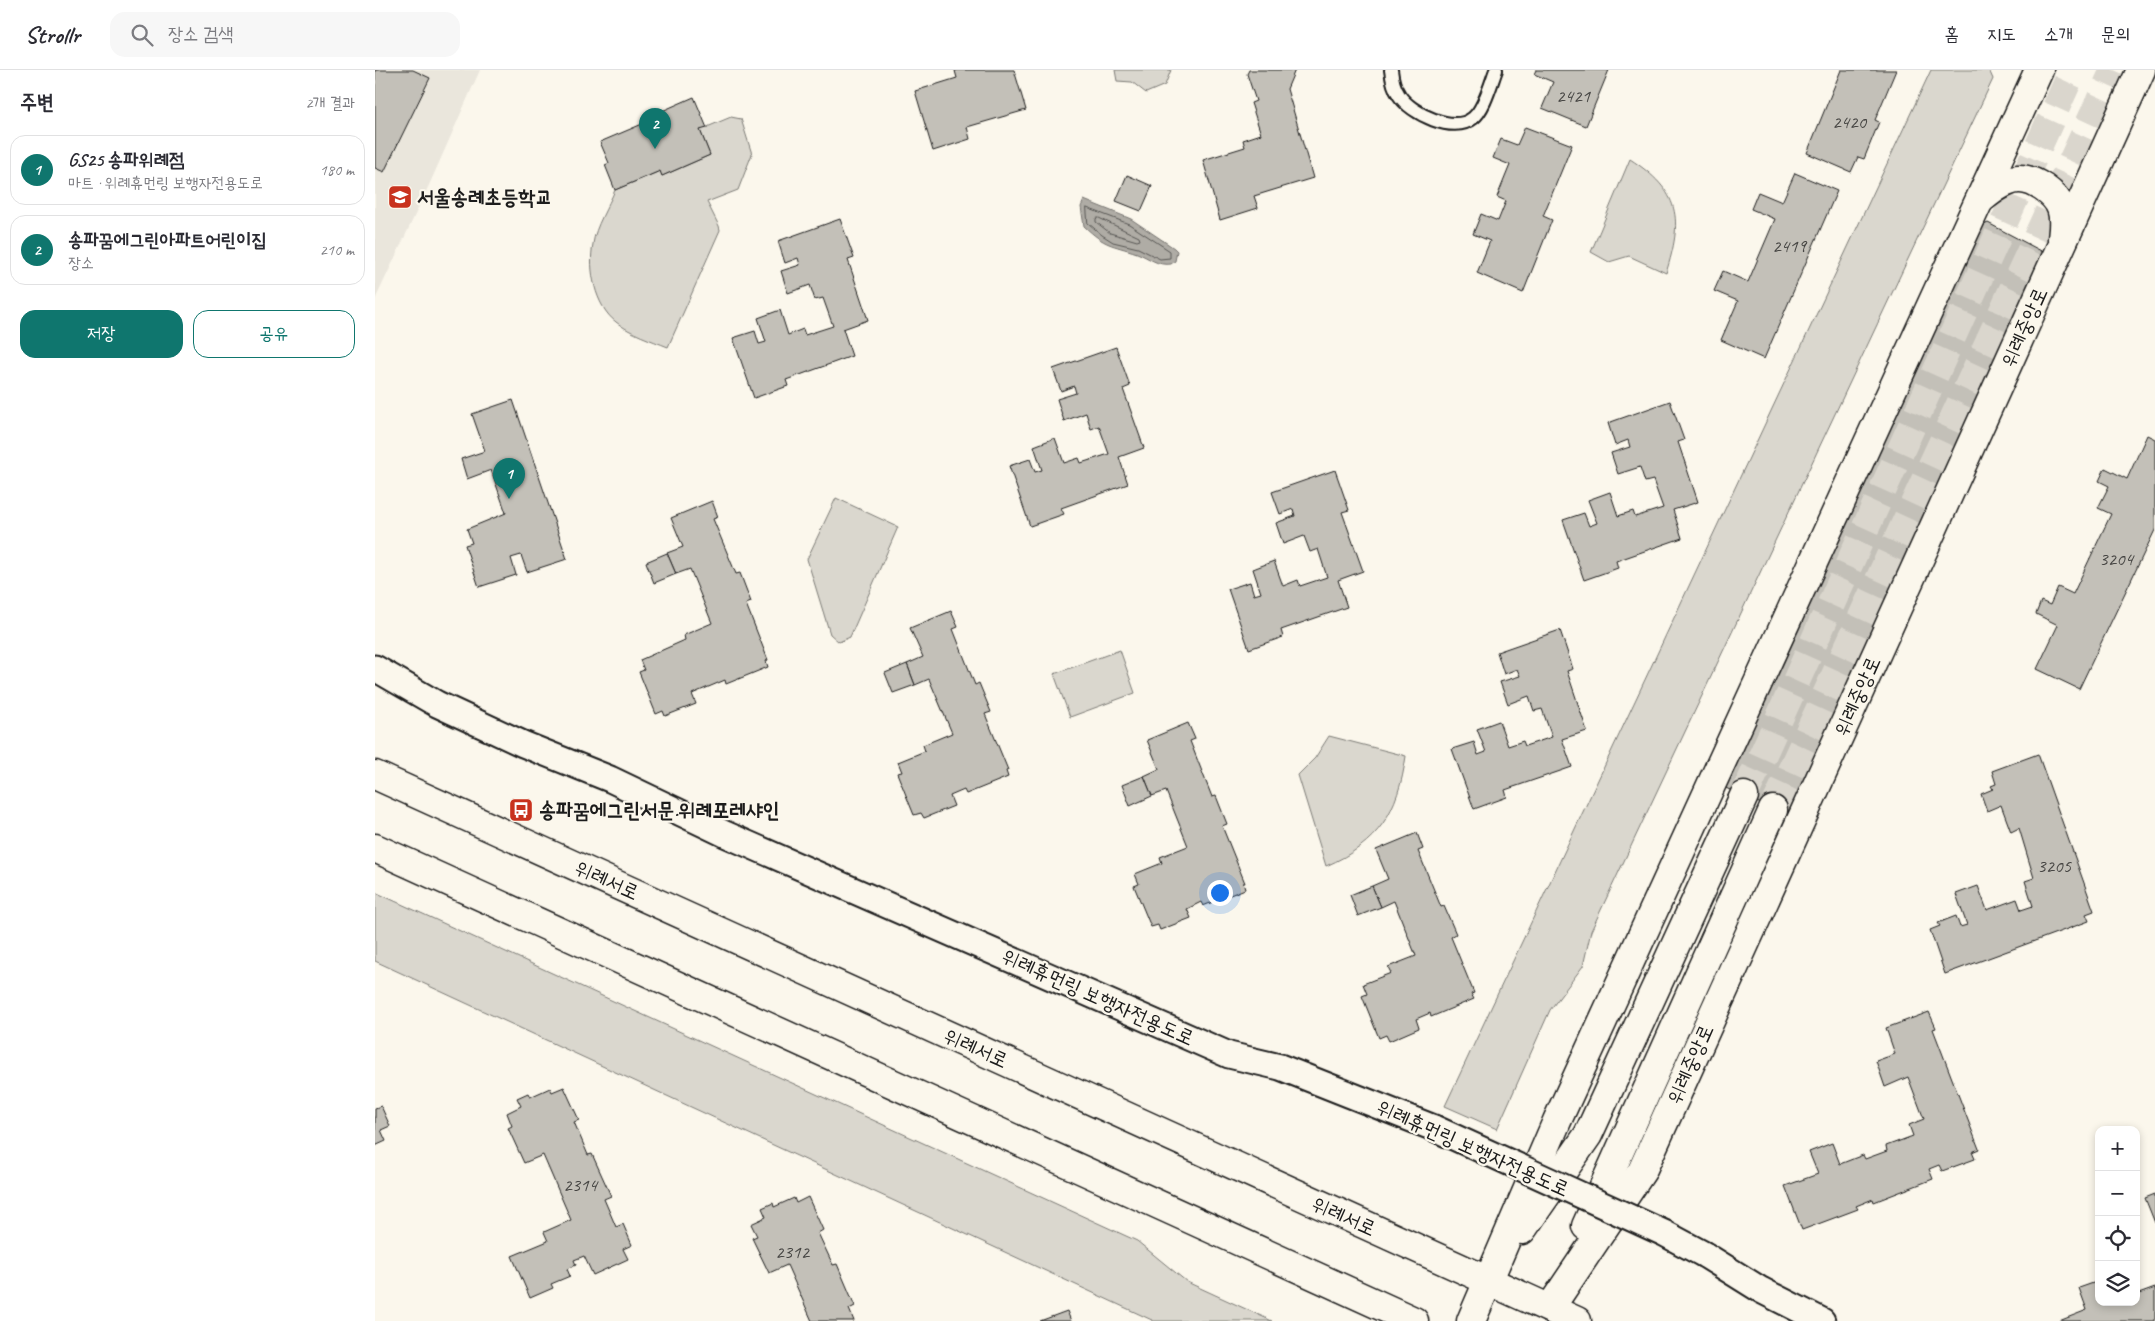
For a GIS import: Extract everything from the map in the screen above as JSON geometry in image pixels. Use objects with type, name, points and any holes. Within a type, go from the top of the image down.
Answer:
[{"type":"main road","points":[[1471,1321],[1561,1112],[2039,70]]},
{"type":"main road","name":"위례중앙로","points":[[1548,1315],[1642,1171],[2141,70]]},
{"type":"main road","points":[[1981,199],[2001,184],[2019,179],[2036,184],[2047,191],[2061,208],[2064,223],[2062,243]]},
{"type":"main road","name":"위례서로","points":[[375,775],[1487,1281],[1548,1315],[1577,1321]]},
{"type":"main road","points":[[1487,1281],[1588,1135],[1743,796]]},
{"type":"main road","name":"위례중앙로","points":[[1548,1315],[1773,810]]},
{"type":"main road","points":[[375,848],[1414,1321]]},
{"type":"street","name":"위례휴먼링 보행자전용도로","points":[[375,668],[437,704],[523,744],[609,778],[725,834],[1229,1055],[1280,1067],[1434,1128],[1664,1233],[1705,1255],[1761,1290],[1822,1321]]},
{"type":"lane","points":[[1391,70],[1395,87],[1407,104],[1430,118],[1451,125],[1458,125],[1474,118],[1479,111],[1496,70]]},
{"type":"shaded area","name":"서울송례초등학교","points":[[375,70],[480,70],[375,300]]},
{"type":"shaded area","points":[[1115,70],[1171,70],[1165,85],[1146,93],[1132,82],[1117,81]]},
{"type":"shaded area","points":[[1931,70],[1989,70],[1993,79],[1591,931],[1583,966],[1550,1010],[1497,1129],[1445,1106]]},
{"type":"shaded area","points":[[731,117],[741,119],[752,154],[738,190],[707,202],[720,230],[668,347],[628,330],[616,322],[603,307],[598,297],[593,275],[592,254],[594,237],[615,190],[660,171],[662,176],[710,155],[700,130]]},
{"type":"shaded area","points":[[1630,159],[1660,183],[1668,195],[1673,208],[1676,222],[1675,237],[1666,273],[1629,256],[1609,262],[1591,252]]},
{"type":"shaded area","points":[[836,498],[898,527],[850,637],[839,642],[830,634],[807,559]]},
{"type":"shaded area","points":[[1120,650],[1135,693],[1070,717],[1054,674]]},
{"type":"shaded area","points":[[1329,736],[1406,756],[1398,794],[1383,823],[1360,847],[1326,866],[1298,775],[1315,758]]},
{"type":"shaded area","points":[[375,892],[1137,1241],[1187,1282],[1272,1321],[1154,1321],[375,961]]},
{"type":"water","points":[[1084,200],[1131,219],[1174,248],[1177,251],[1175,261],[1171,264],[1158,263],[1098,238],[1084,226],[1081,207]]},
{"type":"building","points":[[375,70],[413,70],[430,78],[384,172],[375,168]]},
{"type":"building","points":[[1014,70],[1026,110],[967,127],[970,139],[933,151],[915,91],[957,78],[955,71]]},
{"type":"building","points":[[1249,70],[1295,70],[1287,89],[1313,178],[1254,196],[1258,208],[1220,220],[1203,160],[1245,147],[1243,140],[1261,134],[1251,103],[1256,101],[1247,74]]},
{"type":"building","points":[[1536,70],[1609,70],[1586,126],[1542,108],[1553,82],[1534,74]]},
{"type":"building","points":[[1841,70],[1896,70],[1875,120],[1879,122],[1864,159],[1858,157],[1851,172],[1807,153]]},
{"type":"building","points":[[694,97],[707,128],[700,130],[710,155],[662,176],[660,171],[615,190],[605,165],[609,163],[600,142],[654,119],[653,115]]},
{"type":"building","points":[[1525,127],[1572,145],[1543,216],[1552,220],[1523,293],[1477,273],[1490,241],[1473,234],[1481,214],[1498,221],[1506,201],[1497,197],[1510,165],[1493,158],[1501,139],[1517,145]]},
{"type":"building","points":[[1795,173],[1837,191],[1764,359],[1721,340],[1738,301],[1714,291],[1723,271],[1748,282],[1775,219],[1751,209],[1758,192],[1782,202]]},
{"type":"building","points":[[1127,175],[1152,186],[1141,211],[1116,201]]},
{"type":"building","points":[[840,219],[854,258],[848,260],[868,320],[843,329],[852,356],[786,380],[788,386],[754,398],[733,338],[755,331],[759,344],[766,342],[758,318],[780,310],[788,335],[803,329],[805,335],[833,326],[823,298],[815,300],[810,285],[788,293],[781,271],[800,265],[798,258],[785,263],[778,241]]},
{"type":"building","points":[[1988,223],[2047,254],[1790,817],[1719,785],[1982,226]]},
{"type":"building","points":[[1116,347],[1130,386],[1123,389],[1144,448],[1119,457],[1128,484],[1061,508],[1064,514],[1030,526],[1009,466],[1030,459],[1035,472],[1042,470],[1034,446],[1055,438],[1064,463],[1079,458],[1081,463],[1109,454],[1099,426],[1091,429],[1086,413],[1064,421],[1057,399],[1076,393],[1074,386],[1061,391],[1053,369]]},
{"type":"building","points":[[513,400],[567,559],[527,572],[521,555],[511,558],[516,575],[479,587],[465,545],[472,543],[467,529],[506,513],[491,470],[467,479],[461,459],[485,451],[472,414]]},
{"type":"building","points":[[1670,401],[1684,440],[1678,442],[1698,502],[1673,510],[1682,538],[1616,561],[1618,568],[1584,580],[1563,520],[1584,513],[1589,526],[1597,523],[1588,500],[1610,492],[1618,516],[1633,511],[1635,517],[1663,508],[1653,480],[1645,482],[1640,467],[1618,474],[1611,453],[1630,447],[1628,440],[1615,445],[1608,423]]},
{"type":"building","points":[[2147,435],[2155,439],[2155,530],[2079,689],[2037,669],[2058,625],[2036,614],[2041,601],[2050,605],[2058,587],[2073,594],[2111,514],[2098,508],[2109,486],[2099,481],[2105,468],[2127,479]]},
{"type":"building","points":[[1335,470],[1349,510],[1342,512],[1363,571],[1338,580],[1347,607],[1281,630],[1283,637],[1249,649],[1228,589],[1250,582],[1254,595],[1261,593],[1253,569],[1274,561],[1283,586],[1298,580],[1300,586],[1327,577],[1318,549],[1310,552],[1304,536],[1283,544],[1276,523],[1295,516],[1293,509],[1280,514],[1272,492]]},
{"type":"building","points":[[712,501],[718,517],[713,519],[736,574],[740,573],[751,602],[746,604],[768,660],[766,661],[768,667],[726,684],[725,680],[692,694],[696,704],[665,716],[663,711],[656,714],[639,672],[644,670],[640,660],[685,640],[684,635],[712,623],[690,569],[676,574],[667,553],[683,547],[671,518]]},
{"type":"building","points":[[667,553],[676,574],[654,583],[646,562]]},
{"type":"building","points":[[951,611],[958,627],[953,629],[975,685],[979,683],[991,712],[985,714],[1008,770],[1006,771],[1008,777],[966,794],[964,790],[950,796],[954,806],[924,818],[921,813],[914,815],[897,773],[902,772],[898,762],[925,751],[923,745],[952,733],[929,679],[915,685],[907,664],[923,657],[910,628]]},
{"type":"building","points":[[1560,630],[1573,669],[1567,671],[1587,731],[1562,739],[1572,767],[1505,790],[1507,797],[1474,809],[1452,749],[1474,742],[1478,755],[1486,752],[1477,729],[1499,721],[1508,746],[1523,741],[1525,746],[1552,737],[1542,709],[1534,711],[1529,696],[1508,704],[1500,682],[1520,676],[1517,669],[1504,674],[1497,652]]},
{"type":"building","points":[[907,664],[915,685],[893,693],[885,673]]},
{"type":"building","points":[[1188,723],[1195,739],[1190,741],[1212,797],[1216,796],[1227,824],[1222,826],[1245,883],[1243,883],[1245,889],[1203,906],[1201,902],[1187,909],[1191,918],[1160,930],[1158,925],[1151,927],[1134,886],[1139,884],[1135,874],[1162,863],[1160,857],[1188,846],[1166,791],[1152,796],[1144,776],[1159,769],[1147,740]]},
{"type":"building","points":[[2038,754],[2094,911],[2086,914],[2089,921],[1945,974],[1930,930],[1940,926],[1938,923],[1956,916],[1960,927],[1967,925],[1956,894],[1978,886],[1987,910],[2017,899],[2021,910],[2033,906],[2025,881],[2034,878],[2019,828],[2011,832],[2001,805],[1987,811],[1981,794],[1993,789],[1991,786],[1996,784],[1992,771]]},
{"type":"building","points":[[1144,776],[1152,796],[1130,806],[1122,785]]},
{"type":"building","points":[[1417,833],[1423,849],[1418,851],[1441,907],[1444,906],[1456,934],[1451,937],[1474,993],[1471,994],[1474,999],[1431,1017],[1430,1013],[1416,1019],[1419,1028],[1389,1041],[1386,1035],[1379,1038],[1362,996],[1367,994],[1363,984],[1391,973],[1388,967],[1416,956],[1394,901],[1381,907],[1372,886],[1388,879],[1376,850]]},
{"type":"building","points":[[1372,886],[1381,907],[1358,916],[1350,895]]},
{"type":"building","points":[[1929,1012],[1936,1028],[1933,1029],[1979,1149],[1972,1152],[1975,1159],[1942,1171],[1939,1165],[1929,1169],[1933,1179],[1874,1202],[1873,1199],[1856,1206],[1858,1209],[1802,1230],[1785,1186],[1818,1174],[1809,1152],[1832,1143],[1840,1164],[1863,1155],[1865,1159],[1887,1151],[1886,1146],[1913,1136],[1909,1125],[1924,1119],[1908,1077],[1885,1087],[1876,1061],[1895,1054],[1886,1028]]},
{"type":"building","points":[[564,1087],[579,1120],[574,1122],[588,1155],[592,1154],[611,1196],[604,1199],[616,1227],[623,1224],[632,1245],[623,1249],[628,1259],[593,1275],[584,1256],[574,1260],[576,1265],[567,1269],[570,1276],[551,1284],[553,1288],[530,1298],[512,1256],[548,1241],[544,1232],[571,1220],[543,1155],[524,1163],[508,1128],[512,1126],[507,1113],[521,1106],[517,1098],[528,1093],[530,1097],[550,1088],[552,1092]]},
{"type":"building","points":[[381,1106],[390,1126],[381,1130],[386,1141],[375,1146],[375,1108]]},
{"type":"building","points":[[2155,1194],[2155,1223],[2145,1198]]},
{"type":"building","points":[[808,1197],[823,1230],[818,1233],[833,1265],[837,1264],[855,1306],[849,1309],[854,1321],[812,1321],[787,1265],[769,1273],[752,1238],[757,1236],[751,1224],[766,1217],[762,1208],[773,1203],[774,1207],[794,1198],[796,1203]]},
{"type":"building","points":[[2095,1282],[2095,1306],[2140,1306],[2140,1294],[2155,1288],[2155,1321],[2059,1321],[2087,1310],[2079,1288]]},
{"type":"building","points":[[1067,1311],[1071,1321],[1040,1321]]},
{"type":"tunnel","points":[[1744,796],[2073,70]]},
{"type":"tunnel","points":[[1773,810],[2114,70]]},
{"type":"place","name":"송파꿈에그린아파트어린이집","points":[[655,149]]},
{"type":"place","name":"서울송례초등학교","points":[[400,197]]},
{"type":"place","name":"GS25 송파위례점","points":[[509,499]]},
{"type":"place","name":"송파꿈에그린서문.위례포레샤인","points":[[521,810]]}]
